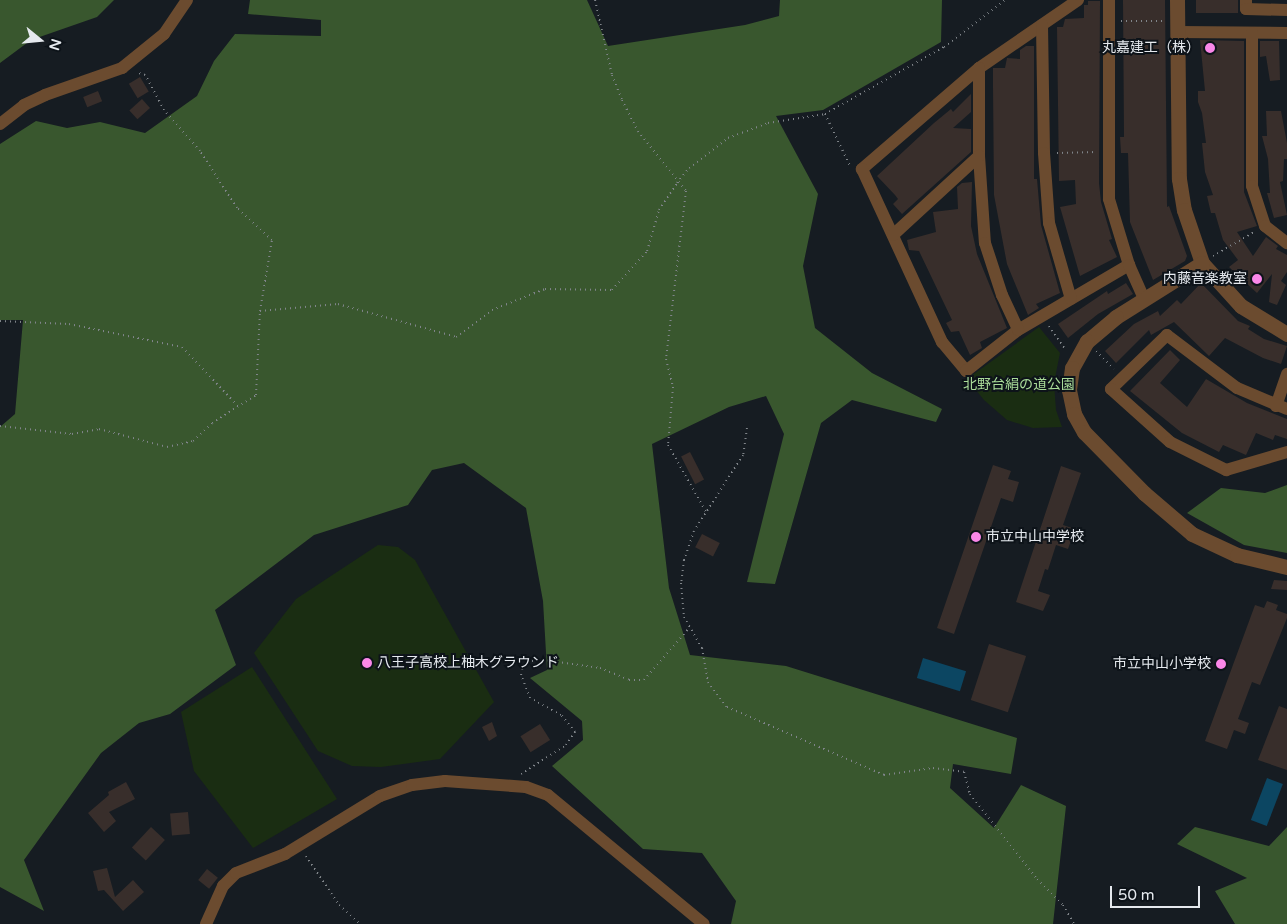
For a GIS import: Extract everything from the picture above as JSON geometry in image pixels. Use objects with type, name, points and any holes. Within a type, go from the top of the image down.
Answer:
[{"type":"street","points":[[0,124],[24,105],[45,95],[122,68],[164,34],[187,0]]},
{"type":"street","points":[[1078,0],[980,68],[862,170],[942,342],[966,371],[1018,330],[1129,265]]},
{"type":"street","points":[[1109,0],[1109,199],[1129,265],[1144,298]]},
{"type":"street","points":[[1178,0],[1173,26],[1180,179],[1184,210],[1208,260],[1241,306],[1287,334]]},
{"type":"street","points":[[1246,0],[1246,10],[1287,10]]},
{"type":"street","points":[[1042,25],[1044,153],[1049,223],[1071,299]]},
{"type":"street","points":[[1173,26],[1252,33],[1287,32]]},
{"type":"street","points":[[1252,33],[1252,186],[1265,226],[1287,243]]},
{"type":"street","points":[[980,68],[979,156],[985,243],[1002,295],[1018,330]]},
{"type":"street","points":[[893,235],[979,156]]},
{"type":"street","points":[[1208,260],[1144,298],[1086,341],[1075,362],[1069,390],[1074,414],[1084,432],[1144,493],[1192,534],[1237,555],[1287,567]]},
{"type":"street","points":[[1287,374],[1281,408],[1236,388],[1212,372],[1168,335],[1111,389],[1170,442],[1226,470],[1287,452]]},
{"type":"street","points":[[206,924],[223,886],[236,873],[299,845],[380,796],[412,784],[445,780],[526,787],[548,795],[704,924]]},
{"type":"path","points":[[595,0],[607,59],[622,100],[638,131],[677,183],[686,191],[666,359],[673,387],[668,444],[706,512]]},
{"type":"path","points":[[260,311],[338,304],[456,337],[492,310],[545,289],[612,290],[647,251],[659,210],[677,183],[689,168],[728,138],[768,123],[825,114],[944,47],[1004,0]]},
{"type":"path","points":[[1109,21],[1173,26]]},
{"type":"path","points":[[0,426],[72,434],[99,429],[167,447],[193,442],[212,423],[256,395],[260,311],[272,240],[233,202],[200,151],[164,110],[145,75],[122,68]]},
{"type":"path","points":[[825,114],[855,176],[866,177]]},
{"type":"path","points":[[1044,153],[1109,152]]},
{"type":"path","points":[[1208,260],[1265,226]]},
{"type":"path","points":[[1042,316],[1075,362]]},
{"type":"path","points":[[0,321],[69,324],[182,347],[239,407]]},
{"type":"path","points":[[1091,346],[1122,378]]},
{"type":"path","points":[[748,428],[747,444],[738,466],[694,531],[684,560],[681,583],[684,617],[702,648],[708,682],[726,708],[884,775],[933,768],[964,772],[970,794],[1037,879],[1063,905],[1074,924]]},
{"type":"path","points":[[506,786],[541,759],[566,745],[575,732],[562,715],[530,698],[521,675],[523,665],[537,659],[600,668],[629,680],[644,680],[689,628]]},
{"type":"path","points":[[299,845],[339,905],[360,924]]},
{"type":"green space","points":[[0,0],[114,0],[97,17],[31,40],[0,63]]},
{"type":"green space","points":[[250,0],[587,0],[608,46],[745,25],[779,16],[780,0],[942,0],[941,42],[823,110],[776,116],[818,194],[803,266],[815,328],[872,373],[942,409],[936,422],[852,400],[821,423],[775,584],[747,582],[784,434],[766,396],[729,407],[652,444],[669,588],[690,655],[786,666],[1017,738],[1011,774],[953,764],[950,788],[994,828],[1021,785],[1066,806],[1053,924],[731,924],[736,901],[702,853],[643,849],[552,766],[583,740],[582,721],[530,678],[547,670],[543,601],[526,508],[464,463],[432,470],[408,505],[314,535],[215,610],[236,665],[170,714],[139,723],[101,753],[24,860],[44,911],[0,887],[0,427],[15,414],[23,320],[0,320],[0,144],[36,121],[67,128],[100,122],[145,133],[197,96],[214,61],[235,34],[321,36],[321,20],[248,14]]},
{"type":"green space","name":"北野台絹の道公園","points":[[1039,327],[1060,353],[1054,383],[1056,410],[1062,427],[1033,428],[1007,420],[984,400],[967,379]]},
{"type":"green space","points":[[1287,485],[1287,553],[1244,545],[1187,513],[1221,488],[1265,493]]},
{"type":"green space","name":"八王子高校上柚木グラウンド","points":[[378,545],[398,547],[415,560],[494,702],[440,759],[381,767],[352,766],[318,751],[254,653],[296,599]]},
{"type":"green space","points":[[252,667],[337,799],[253,848],[194,771],[181,712]]},
{"type":"green space","points":[[1195,827],[1269,846],[1287,827],[1287,924],[1235,924],[1215,891],[1247,878],[1177,844]]},
{"type":"water","points":[[923,658],[966,671],[960,691],[917,678]]},
{"type":"water","points":[[1267,778],[1283,784],[1267,826],[1251,820]]},
{"type":"building","points":[[1123,0],[1165,0],[1167,207],[1169,206],[1187,256],[1185,261],[1153,280],[1130,222],[1128,153],[1121,153],[1120,137],[1124,137]]},
{"type":"building","points":[[1196,0],[1238,0],[1238,13],[1196,13]]},
{"type":"building","points":[[1088,1],[1100,1],[1099,183],[1101,202],[1112,239],[1109,240],[1117,257],[1080,276],[1060,207],[1076,204],[1075,180],[1059,181],[1057,27],[1063,27],[1065,19],[1084,18],[1084,5],[1088,5]]},
{"type":"building","points":[[1200,40],[1244,41],[1244,192],[1257,226],[1237,232],[1253,256],[1266,237],[1278,246],[1276,249],[1287,255],[1287,272],[1281,281],[1286,285],[1277,305],[1269,302],[1272,274],[1257,293],[1229,267],[1238,260],[1223,240],[1215,213],[1211,213],[1207,196],[1213,195],[1205,172],[1202,143],[1206,143],[1202,113],[1198,102],[1198,91],[1205,91]]},
{"type":"building","points":[[1260,41],[1279,41],[1280,80],[1270,81],[1266,56],[1260,57]]},
{"type":"building","points":[[1026,46],[1034,46],[1034,179],[1037,179],[1041,225],[1060,293],[1036,304],[1039,308],[1028,315],[1007,264],[994,195],[993,85],[993,68],[1005,68],[1007,58],[1020,59],[1020,50]]},
{"type":"building","points":[[140,77],[149,92],[138,98],[129,84]]},
{"type":"building","points":[[98,91],[102,101],[87,107],[83,97]]},
{"type":"building","points":[[971,94],[971,112],[953,128],[971,129],[971,152],[902,214],[893,204],[898,199],[877,176],[934,123],[951,109],[953,112]]},
{"type":"building","points":[[142,99],[150,108],[137,119],[129,110]]},
{"type":"building","points":[[1266,111],[1281,111],[1287,143],[1287,159],[1284,159],[1283,181],[1280,182],[1287,215],[1274,218],[1267,193],[1270,193],[1268,159],[1262,136],[1267,136]]},
{"type":"building","points":[[972,182],[971,226],[977,254],[1007,328],[980,342],[982,348],[970,355],[959,331],[951,332],[946,323],[952,320],[919,251],[909,250],[907,240],[936,232],[933,212],[958,209],[957,187],[962,183]]},
{"type":"building","points":[[1126,283],[1133,294],[1098,314],[1068,338],[1058,324],[1107,291],[1108,294]]},
{"type":"building","points":[[1201,283],[1238,321],[1250,326],[1248,329],[1264,339],[1287,346],[1281,364],[1263,358],[1225,338],[1209,356],[1174,322],[1151,335],[1149,330],[1116,363],[1105,351],[1134,324],[1158,311],[1160,316],[1177,300],[1181,304]]},
{"type":"building","points":[[1170,350],[1180,360],[1160,383],[1187,407],[1206,379],[1247,403],[1287,419],[1287,439],[1275,435],[1273,440],[1256,433],[1246,455],[1223,445],[1219,452],[1182,433],[1130,391]]},
{"type":"building","points":[[690,452],[704,480],[695,484],[681,457]]},
{"type":"building","points":[[993,465],[1011,471],[1008,479],[1019,482],[1013,502],[1001,498],[954,634],[937,628]]},
{"type":"building","points":[[1061,466],[1081,473],[1063,525],[1075,529],[1068,549],[1056,545],[1048,570],[1045,569],[1038,591],[1050,595],[1043,611],[1016,602]]},
{"type":"building","points":[[702,534],[720,543],[713,556],[695,547]]},
{"type":"building","points":[[1274,580],[1287,581],[1287,590],[1271,589]]},
{"type":"building","points":[[1267,601],[1278,605],[1276,610],[1287,614],[1287,618],[1260,685],[1252,682],[1238,719],[1249,723],[1245,734],[1234,730],[1227,749],[1205,741],[1255,605],[1264,608]]},
{"type":"building","points":[[989,644],[1026,656],[1008,712],[971,700]]},
{"type":"building","points":[[1279,706],[1287,709],[1287,770],[1258,760]]},
{"type":"building","points":[[492,722],[497,736],[489,741],[482,727]]},
{"type":"building","points":[[540,724],[550,740],[531,752],[520,736]]},
{"type":"building","points":[[126,782],[135,799],[109,812],[116,821],[104,832],[88,813],[109,795],[108,792]]},
{"type":"building","points":[[188,812],[190,834],[172,835],[170,814]]},
{"type":"building","points":[[151,827],[165,840],[146,860],[132,847]]},
{"type":"building","points":[[107,868],[115,897],[133,880],[144,892],[123,911],[104,890],[98,891],[93,871]]},
{"type":"building","points":[[207,869],[218,878],[209,889],[198,880]]},
{"type":"place","name":"丸嘉建工（株）","points":[[1210,48]]},
{"type":"place","name":"内藤音楽教室","points":[[1257,279]]},
{"type":"place","name":"市立中山中学校","points":[[976,537]]},
{"type":"place","name":"八王子高校上柚木グラウンド","points":[[367,663]]},
{"type":"place","name":"市立中山小学校","points":[[1221,664]]}]
